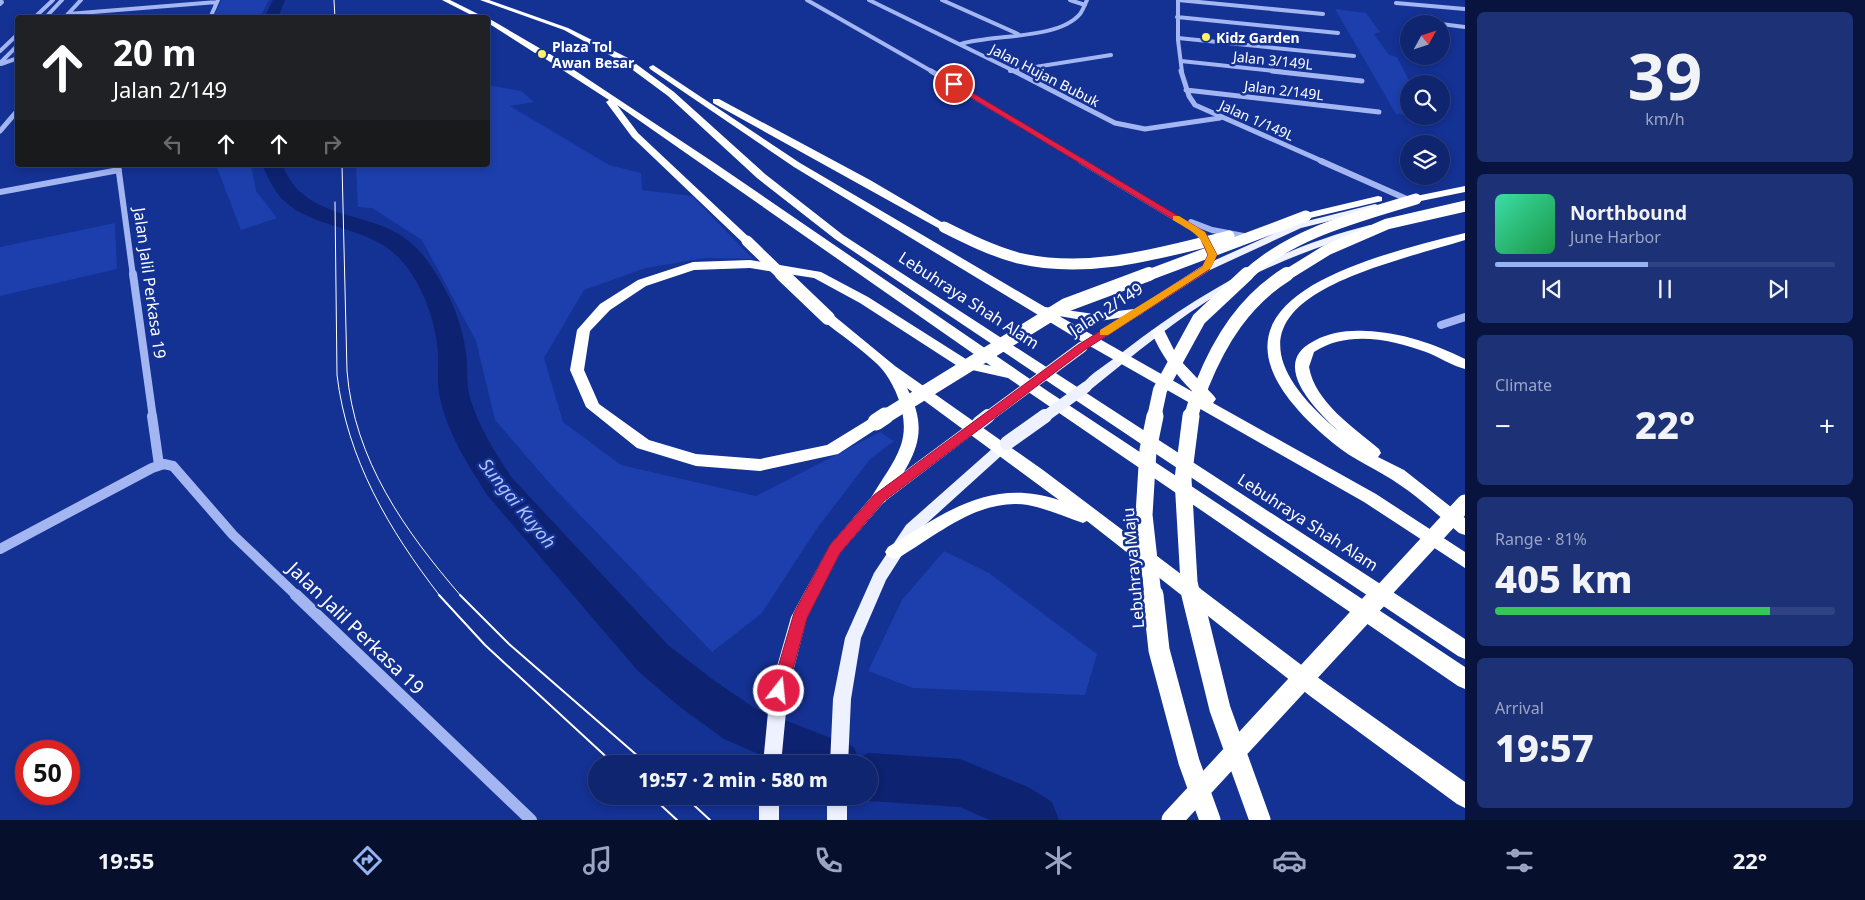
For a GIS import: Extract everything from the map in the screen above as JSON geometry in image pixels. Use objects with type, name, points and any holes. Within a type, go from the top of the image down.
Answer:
[{"type":"highway","points":[[445,0],[477,15]]},
{"type":"highway","name":"Lebuhraya Shah Alam","points":[[483,0],[492,1],[566,29],[625,60],[671,94],[761,176],[838,237],[1465,650]]},
{"type":"highway","points":[[490,21],[538,51]]},
{"type":"highway","points":[[547,56],[743,186],[807,233],[1015,376],[1465,678]]},
{"type":"highway","points":[[625,60],[652,66],[797,165],[1029,303],[1087,344],[1370,498],[1465,561]]},
{"type":"highway","points":[[684,89],[715,100],[991,250],[1030,261],[1078,265],[1108,264],[1153,255],[1378,199],[1412,200]]},
{"type":"highway","points":[[602,92],[635,135],[828,318],[890,369],[1004,446],[1317,689],[1465,796]]},
{"type":"highway","name":"Lebuhraya Maju","points":[[1210,820],[1189,762],[1158,640],[1144,515],[1148,450],[1160,390],[1199,319],[1260,262],[1303,238],[1364,215],[1412,200],[1465,188]]},
{"type":"highway","points":[[1260,820],[1220,709],[1189,582],[1183,479],[1192,411],[1213,357],[1230,330],[1256,297],[1278,280],[1327,250],[1386,224],[1465,205]]},
{"type":"highway","points":[[1015,376],[964,364],[864,300],[817,276],[750,264],[693,266],[642,283],[605,306],[584,330],[577,370],[593,407],[643,444],[696,460],[760,464],[832,450],[876,422],[1066,305],[1306,216]]},
{"type":"highway","points":[[1405,480],[1340,441],[1288,389],[1276,368],[1271,350],[1272,335],[1286,310],[1304,294],[1354,270],[1465,236]]},
{"type":"highway","points":[[1029,303],[1055,312],[1094,318],[1137,311]]},
{"type":"highway","points":[[1158,331],[1164,350],[1176,367],[1233,422]]},
{"type":"highway","points":[[1465,365],[1443,354],[1403,341],[1362,335],[1328,338],[1309,349],[1303,358],[1301,368],[1314,396],[1354,436],[1465,528]]},
{"type":"highway","points":[[879,498],[905,455],[913,431],[910,410],[890,369]]},
{"type":"highway","points":[[894,552],[972,505],[1003,497],[1030,498],[1070,510],[1105,526]]},
{"type":"highway","points":[[1172,820],[1465,503]]},
{"type":"main road","name":"Jalan 2/149","points":[[773,755],[779,691],[800,617],[835,549],[879,498],[975,425],[1087,344],[1206,268],[1298,226],[1412,200]]},
{"type":"main road","points":[[839,755],[842,699],[853,638],[879,577],[911,529],[1004,446],[1120,362],[1158,331],[1241,277],[1307,248],[1367,228],[1465,205]]},
{"type":"main road","points":[[769,805],[769,820]]},
{"type":"main road","points":[[837,805],[837,820]]},
{"type":"street","points":[[37,15],[53,0]]},
{"type":"street","points":[[48,15],[62,0]]},
{"type":"street","points":[[68,15],[82,0]]},
{"type":"street","points":[[807,0],[908,56],[1202,234],[1213,255],[1206,268]]},
{"type":"street","name":"Jalan Hujan Bubuk","points":[[870,0],[961,44],[1010,71],[1115,123],[1130,128],[1144,129],[1220,118]]},
{"type":"street","points":[[942,0],[1018,34]]},
{"type":"street","points":[[1070,0],[1085,6]]},
{"type":"street","points":[[961,44],[1064,24],[1076,17],[1085,6],[1087,0]]},
{"type":"street","points":[[1186,90],[1178,38],[1178,0],[1323,14]]},
{"type":"street","points":[[77,15],[218,1]]},
{"type":"street","points":[[211,15],[218,1]]},
{"type":"street","points":[[1396,3],[1465,9]]},
{"type":"street","points":[[1177,17],[1338,33]]},
{"type":"street","points":[[1450,27],[1465,28]]},
{"type":"street","points":[[0,51],[15,37]]},
{"type":"street","points":[[1178,38],[1354,56]]},
{"type":"street","points":[[0,64],[3,58],[15,48]]},
{"type":"street","points":[[1010,71],[1111,54]]},
{"type":"street","points":[[0,64],[15,57]]},
{"type":"street","name":"Jalan 3/149L","points":[[1181,61],[1362,81]]},
{"type":"street","name":"Jalan 2/149L","points":[[1186,90],[1379,112]]},
{"type":"street","name":"Jalan 1/149L","points":[[1186,90],[1188,97],[1195,105],[1220,118],[1412,200]]},
{"type":"street","points":[[0,131],[15,114]]},
{"type":"street","points":[[0,192],[119,167]]},
{"type":"street","name":"Jalan Jalil Perkasa 19","points":[[119,167],[156,466],[173,466],[233,535],[531,820]]},
{"type":"street","points":[[1172,216],[1212,230],[1271,239]]},
{"type":"street","points":[[1441,325],[1465,317]]},
{"type":"street","points":[[0,549],[156,466]]},
{"type":"shaded area","points":[[222,0],[269,0],[261,15],[214,15]]},
{"type":"shaded area","points":[[1335,9],[1366,13],[1380,32],[1374,34],[1389,55],[1397,57],[1406,75],[1400,75],[1400,114],[1396,114]]},
{"type":"shaded area","points":[[490,85],[521,91],[534,102],[510,106],[609,165],[641,173],[642,190],[692,196],[753,259],[705,258],[646,268],[584,290],[544,358],[563,422],[621,465],[756,496],[880,432],[894,441],[870,459],[818,527],[761,614],[712,652],[552,486],[495,420],[476,341],[422,240],[372,208],[358,207],[356,167],[490,167]]},
{"type":"shaded area","points":[[217,167],[251,167],[256,191],[277,218],[241,230]]},
{"type":"shaded area","points":[[115,223],[117,269],[0,296],[0,247]]},
{"type":"shaded area","points":[[944,551],[989,573],[1097,654],[1085,695],[913,688],[868,671],[902,600]]},
{"type":"waterway","name":"Sungai Kuyoh","points":[[272,15],[279,0]]},
{"type":"waterway","name":"Sungai Kuyoh","points":[[273,167],[282,186],[297,201],[314,210],[373,230],[392,239],[417,264],[425,275],[438,301],[447,328],[452,354],[451,381],[459,413],[485,463],[500,487],[653,658],[696,693],[740,724],[815,755]]},
{"type":"waterway","name":"Sungai Kuyoh","points":[[878,778],[960,783],[1011,804],[1034,820]]},
{"type":"tram line","points":[[334,0],[335,15]]},
{"type":"tram line","points":[[342,167],[347,371],[352,404],[360,435],[371,464],[402,520],[461,596]]},
{"type":"tram line","points":[[335,202],[337,375],[342,406],[350,436],[373,492],[404,545],[440,596]]},
{"type":"tram line","points":[[439,595],[485,645],[604,755]]},
{"type":"tram line","points":[[461,596],[509,644],[637,755]]},
{"type":"tram line","points":[[661,805],[677,820]]},
{"type":"tram line","points":[[694,805],[710,820]]},
{"type":"slow traffic","points":[[1104,333],[1206,268],[1213,255],[1209,245],[1202,234],[1176,218]]},
{"type":"place","name":"Kidz Garden","points":[[1206,37]]},
{"type":"place","name":"Plaza Tol Awan Besar","points":[[542,54]]},
{"type":"route","points":[[779,691],[800,617],[835,549],[879,498],[1082,347],[1206,268],[1213,255],[1202,234],[954,84]]}]
